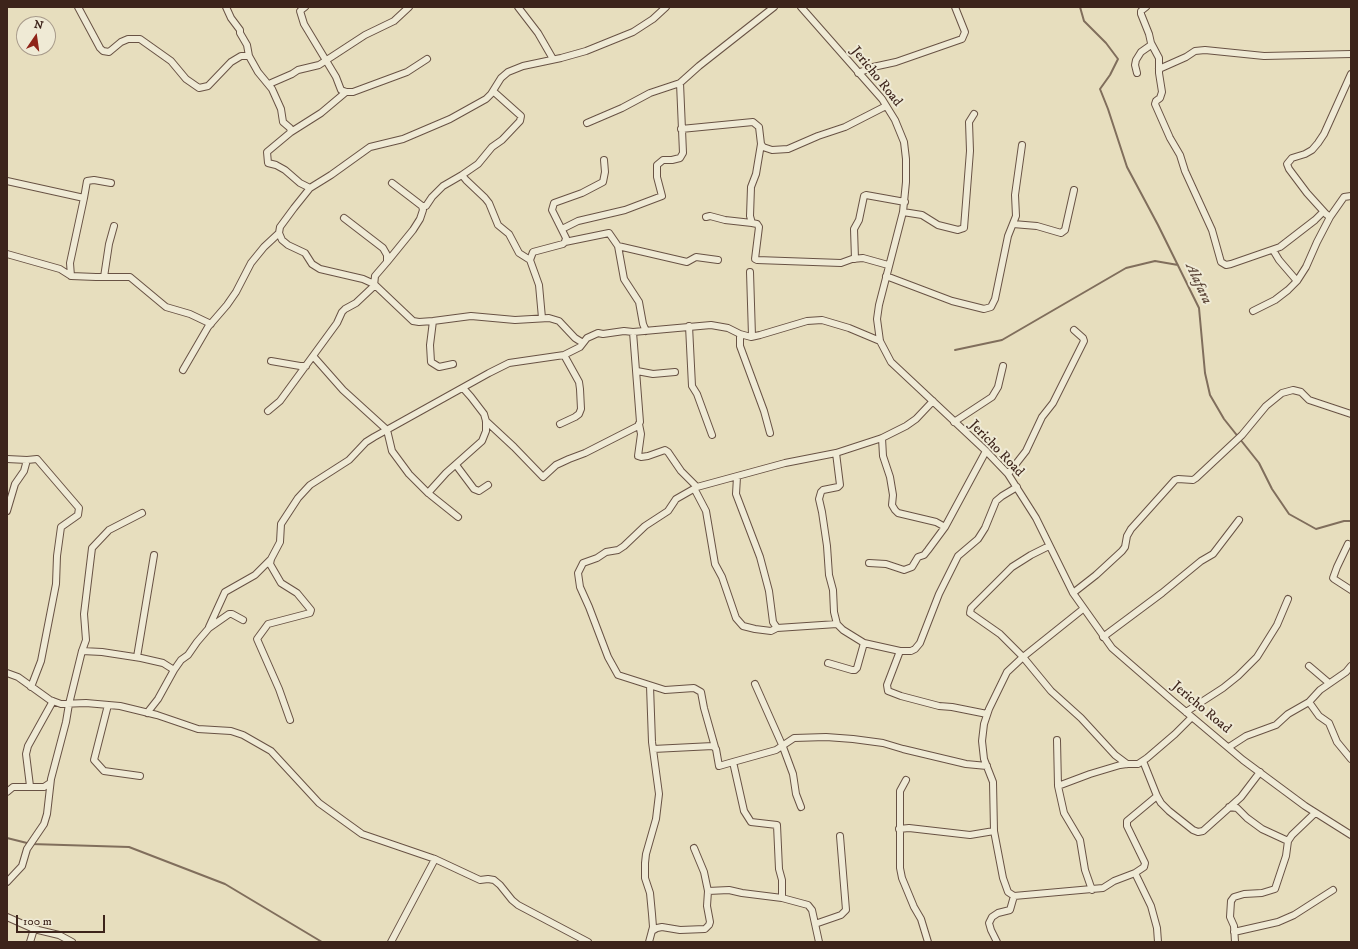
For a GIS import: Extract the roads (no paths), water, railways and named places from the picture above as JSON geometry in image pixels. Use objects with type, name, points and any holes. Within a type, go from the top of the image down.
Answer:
[{"type":"street","points":[[78,7],[102,51],[109,52],[121,42],[128,39],[140,39],[171,61],[186,79],[199,88],[208,86],[241,56],[249,56]]},
{"type":"street","points":[[226,7],[231,18],[240,30],[240,33],[247,45],[249,56],[258,72],[269,84],[282,109],[283,122],[290,128],[291,132]]},
{"type":"street","points":[[305,7],[300,11],[304,24],[336,77],[341,90],[346,92],[354,92],[407,72],[426,59]]},
{"type":"street","points":[[269,84],[298,70],[319,65],[365,35],[394,21],[409,7]]},
{"type":"street","points":[[518,7],[538,33],[553,59]]},
{"type":"street","points":[[583,342],[575,338],[559,321],[549,318],[515,320],[470,316],[433,321],[413,321],[374,284],[363,279],[320,269],[312,264],[305,253],[288,245],[282,240],[279,233],[280,227],[310,188],[370,148],[403,139],[444,122],[486,100],[501,78],[508,72],[523,66],[586,51],[633,32],[653,19],[666,7]]},
{"type":"street","points":[[587,123],[622,108],[650,93],[680,83],[699,66],[774,7]]},
{"type":"street","name":"Jericho Road","points":[[801,7],[886,106],[895,120],[904,142],[906,166],[905,202],[888,265],[877,319],[880,341],[891,362],[1008,474],[1036,518],[1073,594],[1103,637],[1121,656],[1186,712],[1260,772],[1316,813],[1351,835]]},
{"type":"street","points":[[858,73],[873,67],[896,62],[962,39],[965,32],[955,7]]},
{"type":"street","points":[[1146,7],[1140,14],[1151,43],[1159,58],[1162,95],[1155,104],[1170,138],[1180,155],[1185,171],[1212,230],[1221,262],[1226,265],[1273,250],[1287,242],[1323,212]]},
{"type":"street","points":[[1137,73],[1135,65],[1136,60],[1141,52],[1149,47],[1151,43]]},
{"type":"street","points":[[1159,69],[1186,57],[1195,51],[1205,50],[1264,56],[1351,54]]},
{"type":"street","points":[[1330,217],[1323,212],[1300,184],[1288,169],[1287,164],[1292,158],[1305,154],[1318,144],[1351,74]]},
{"type":"street","points":[[562,229],[578,221],[625,210],[662,196],[657,177],[657,165],[663,160],[677,159],[682,156],[683,153],[680,83]]},
{"type":"street","points":[[422,206],[426,206],[432,197],[443,186],[478,164],[492,147],[502,140],[520,121],[521,116],[493,91]]},
{"type":"street","points":[[310,188],[300,183],[285,170],[268,163],[268,152],[291,132],[321,112],[346,92]]},
{"type":"street","points":[[761,144],[768,150],[788,149],[818,136],[845,127],[886,106]]},
{"type":"street","points":[[903,212],[922,215],[938,225],[958,230],[964,228],[970,151],[969,122],[974,114]]},
{"type":"street","points":[[681,129],[753,122],[759,127],[761,144],[757,169],[751,187],[750,216],[752,223]]},
{"type":"street","points":[[886,276],[952,301],[984,309],[991,307],[995,299],[1008,236],[1016,216],[1015,195],[1022,145]]},
{"type":"street","points":[[565,242],[566,238],[552,210],[554,203],[582,193],[603,182],[605,172],[604,160]]},
{"type":"street","points":[[462,175],[489,203],[498,225],[509,234],[518,253],[530,260],[539,285],[542,318]]},
{"type":"street","points":[[71,276],[70,263],[87,181],[94,180],[111,183]]},
{"type":"street","points":[[7,181],[84,198]]},
{"type":"street","points":[[268,411],[280,401],[337,323],[342,312],[356,303],[374,284],[375,276],[420,219],[423,210],[422,206],[392,183]]},
{"type":"street","points":[[1013,224],[1037,226],[1061,233],[1065,230],[1074,190]]},
{"type":"street","points":[[855,259],[854,229],[859,220],[864,196],[866,195],[905,202]]},
{"type":"street","points":[[1253,311],[1275,300],[1297,281],[1306,267],[1330,217],[1344,197],[1351,196]]},
{"type":"street","points":[[706,217],[710,216],[725,220],[757,224],[759,227],[755,255],[755,259],[757,260],[841,263],[863,258],[888,265]]},
{"type":"street","points":[[344,218],[383,248],[387,255],[387,262]]},
{"type":"street","points":[[104,277],[114,226]]},
{"type":"street","points":[[183,370],[211,324],[236,292],[251,263],[264,247],[279,233]]},
{"type":"street","points":[[530,260],[533,252],[563,244],[565,242],[609,233],[618,246],[624,279],[639,302],[643,324],[646,331]]},
{"type":"street","points":[[618,246],[687,262],[696,257],[718,260]]},
{"type":"street","points":[[1273,250],[1279,260],[1297,281]]},
{"type":"street","points":[[7,254],[60,269],[71,276],[130,277],[166,307],[190,314],[211,324]]},
{"type":"street","points":[[750,272],[752,336]]},
{"type":"street","points":[[209,628],[225,592],[254,575],[271,559],[280,542],[281,524],[298,498],[310,485],[349,460],[366,442],[489,372],[509,363],[564,355],[580,347],[587,338],[598,333],[603,334],[624,331],[646,331],[689,326],[723,326],[742,335],[752,336],[807,321],[822,320],[849,328],[880,341]]},
{"type":"street","points":[[433,321],[430,345],[431,362],[439,366],[453,364]]},
{"type":"street","points":[[689,326],[692,386],[697,394],[712,435]]},
{"type":"street","points":[[1008,474],[1026,451],[1042,417],[1057,395],[1084,340],[1074,330]]},
{"type":"street","points":[[633,332],[641,434],[638,456],[641,458],[665,450],[696,488],[706,511],[715,564],[722,577],[736,618],[743,626],[771,631],[777,628],[837,624]]},
{"type":"street","points":[[742,335],[740,337],[740,346],[764,411],[770,433]]},
{"type":"street","points":[[560,424],[575,417],[579,414],[581,409],[579,382],[564,355]]},
{"type":"street","points":[[313,356],[343,390],[387,430],[392,451],[409,474],[428,493],[458,517]]},
{"type":"street","points":[[271,361],[306,366]]},
{"type":"street","points":[[954,422],[992,397],[998,387],[1002,366]]},
{"type":"street","points":[[637,371],[652,374],[675,372]]},
{"type":"street","points":[[428,493],[446,473],[482,441],[486,431],[484,414],[463,388]]},
{"type":"street","points":[[1073,594],[1096,576],[1122,551],[1125,547],[1127,536],[1131,529],[1175,480],[1193,480],[1196,478],[1242,435],[1266,406],[1282,393],[1293,390],[1301,392],[1309,400],[1319,402],[1351,414]]},
{"type":"street","points":[[933,401],[916,419],[906,426],[882,438],[836,453],[785,463],[696,488],[676,499],[668,512],[645,526],[618,550],[606,552],[597,558],[583,563],[578,573],[580,587],[608,657],[618,675],[665,690],[694,688],[701,692],[720,766],[776,750],[783,747],[794,738],[826,737],[883,743],[966,764],[987,766]]},
{"type":"street","points":[[486,421],[543,477],[556,465],[585,454],[640,424]]},
{"type":"street","points":[[882,438],[883,456],[890,477],[893,495],[892,505],[895,510],[898,513],[936,522],[945,527]]},
{"type":"street","points":[[869,563],[886,564],[904,570],[912,567],[918,556],[924,555],[945,527],[986,452]]},
{"type":"street","points":[[836,453],[840,485],[838,487],[823,490],[819,499],[826,540],[829,575],[833,590],[834,612],[837,624],[843,630],[864,643],[900,651],[911,651],[918,646],[939,594],[958,556],[978,538],[985,528],[996,501],[1017,488]]},
{"type":"street","points":[[7,459],[37,459],[80,508],[78,515],[61,527],[57,556],[56,584],[41,661],[31,687]]},
{"type":"street","points":[[7,511],[15,484],[24,471],[27,460]]},
{"type":"street","points":[[456,465],[474,489],[479,491],[488,485]]},
{"type":"street","points":[[737,477],[736,494],[760,556],[769,591],[773,622],[777,628]]},
{"type":"street","points":[[7,882],[22,866],[27,849],[44,824],[47,814],[50,783],[86,640],[84,614],[92,548],[109,530],[142,513]]},
{"type":"street","points":[[1103,637],[1162,593],[1201,561],[1213,554],[1239,520]]},
{"type":"street","points":[[1348,544],[1336,567],[1333,578],[1351,590]]},
{"type":"street","points":[[1049,546],[1012,567],[970,609],[970,613],[1000,634],[1023,657],[1051,691],[1081,718],[1115,754],[1127,764]]},
{"type":"street","points":[[137,657],[154,555]]},
{"type":"street","points":[[271,559],[270,564],[281,583],[298,593],[311,610],[310,613],[268,624],[257,639],[279,689],[290,720]]},
{"type":"street","points":[[1186,712],[1223,688],[1258,657],[1277,625],[1288,599]]},
{"type":"street","points":[[1083,609],[1023,657],[1007,672],[987,714],[984,724],[982,741],[984,759],[994,782],[994,831],[1002,878],[1008,892],[1014,896],[1092,890],[1103,888],[1114,881],[1135,873],[1144,867],[1145,863],[1127,826],[1127,821],[1157,796]]},
{"type":"street","points":[[147,712],[158,698],[174,670],[209,628],[229,614],[243,620]]},
{"type":"street","points":[[828,663],[855,670],[857,668],[864,643]]},
{"type":"street","points":[[82,651],[137,657],[163,663],[174,670]]},
{"type":"street","points":[[900,651],[887,685],[888,691],[939,706],[987,714]]},
{"type":"street","points":[[1309,666],[1329,683]]},
{"type":"street","points":[[1229,747],[1252,732],[1276,725],[1288,714],[1309,702],[1329,683],[1348,674],[1351,666]]},
{"type":"street","points":[[7,672],[18,677],[31,687],[61,704],[120,706],[147,712],[198,729],[231,731],[243,735],[271,751],[319,803],[362,834],[435,859],[480,880],[494,880],[518,905],[588,942]]},
{"type":"street","points":[[755,684],[783,747],[793,774],[796,794],[801,807]]},
{"type":"street","points":[[649,942],[652,932],[652,914],[650,893],[645,878],[645,863],[646,854],[656,819],[659,794],[653,749],[650,686]]},
{"type":"street","points":[[30,786],[26,754],[28,746],[53,700]]},
{"type":"street","points":[[1309,702],[1319,716],[1329,723],[1337,742],[1351,759]]},
{"type":"street","points":[[108,705],[94,760],[104,771],[140,776]]},
{"type":"street","points":[[1058,786],[1090,774],[1127,764],[1136,764],[1143,761],[1175,734],[1192,717]]},
{"type":"street","points":[[1057,740],[1058,786],[1064,813],[1082,843],[1085,870],[1092,890]]},
{"type":"street","points":[[653,749],[715,747]]},
{"type":"street","points":[[1143,761],[1157,796],[1168,811],[1193,830],[1198,832],[1203,831],[1246,792],[1260,772]]},
{"type":"street","points":[[733,762],[744,811],[751,822],[777,825],[779,869],[782,880],[782,898]]},
{"type":"street","points":[[906,780],[900,791],[900,868],[902,878],[914,907],[921,919],[928,942]]},
{"type":"street","points":[[7,792],[13,787],[44,787],[50,783]]},
{"type":"street","points":[[1237,808],[1238,799]]},
{"type":"street","points":[[1229,807],[1237,808],[1247,818],[1262,829],[1288,841]]},
{"type":"street","points":[[1235,942],[1234,926],[1230,917],[1231,901],[1234,897],[1244,894],[1262,893],[1276,889],[1286,856],[1288,841],[1316,813]]},
{"type":"street","points":[[899,829],[909,828],[970,835],[994,831]]},
{"type":"street","points":[[815,924],[841,915],[846,910],[840,836]]},
{"type":"street","points":[[652,932],[657,928],[662,927],[680,930],[708,928],[710,922],[707,906],[708,891],[702,867],[694,848]]},
{"type":"street","points":[[391,942],[435,859]]},
{"type":"street","points":[[1135,873],[1151,906],[1157,928],[1158,942]]},
{"type":"street","points":[[708,891],[729,890],[782,898],[808,905],[812,910],[819,942]]},
{"type":"street","points":[[1234,932],[1278,922],[1294,915],[1333,890]]},
{"type":"street","points":[[997,942],[989,923],[992,917],[998,913],[1010,910],[1014,896]]},
{"type":"street","points":[[7,917],[34,928],[59,935],[72,942]]},
{"type":"street","points":[[30,942],[34,928]]},
{"type":"waterway","name":"Alafara","points":[[1080,7],[1084,21],[1106,43],[1118,59],[1110,75],[1100,89],[1127,167],[1158,225],[1199,308],[1205,373],[1210,395],[1224,419],[1259,463],[1272,489],[1289,514],[1316,529],[1344,521],[1351,521]]},
{"type":"waterway","points":[[955,350],[1002,340],[1126,268],[1155,261],[1178,265]]},
{"type":"waterway","points":[[7,838],[31,844],[129,847],[225,884],[322,942]]}]
